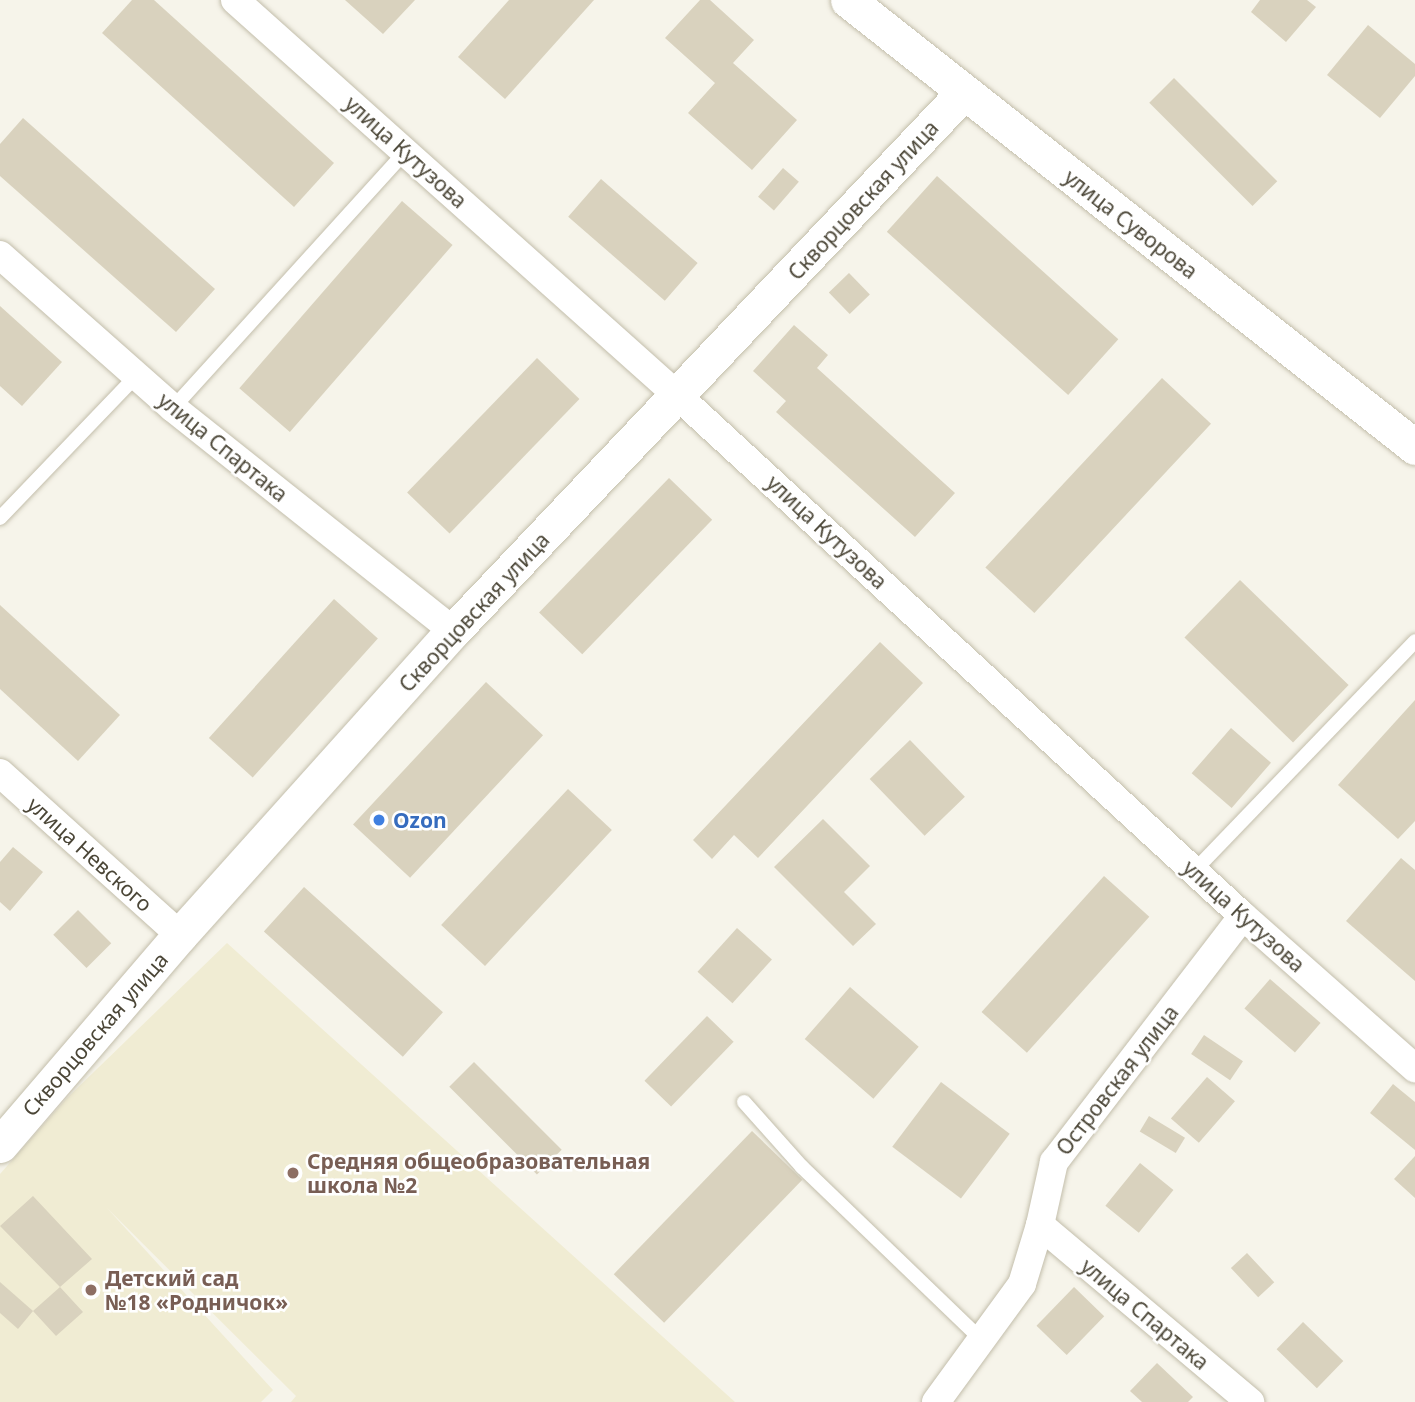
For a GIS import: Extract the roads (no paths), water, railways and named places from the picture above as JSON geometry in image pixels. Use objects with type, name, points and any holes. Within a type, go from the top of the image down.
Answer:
[{"type":"street","name":"улица Кутузова","points":[[235,0],[678,396],[1243,916],[1415,1068]]},
{"type":"street","name":"улица Суворова","points":[[848,0],[1415,447]]},
{"type":"street","name":"Скворцовская улица","points":[[0,1145],[180,935],[453,631],[963,93]]},
{"type":"street","name":"улица Спартака","points":[[0,255],[173,408],[453,631]]},
{"type":"street","name":"улица Невского","points":[[0,773],[180,935]]},
{"type":"street","name":"Островская улица","points":[[936,1402],[1022,1284],[1040,1225],[1054,1162],[1243,916]]},
{"type":"street","name":"улица Спартака","points":[[1040,1225],[1250,1402]]},
{"type":"lane","points":[[173,408],[405,152]]},
{"type":"lane","points":[[0,518],[137,375]]},
{"type":"lane","points":[[1194,871],[1415,641]]},
{"type":"lane","points":[[744,1102],[802,1167],[982,1339]]},
{"type":"place","name":"Ozon","points":[[379,820]]},
{"type":"place","name":"Средняя общеобразовательная школа №2","points":[[293,1173]]},
{"type":"place","name":"Детский сад №18 «Родничок»","points":[[91,1290]]}]
